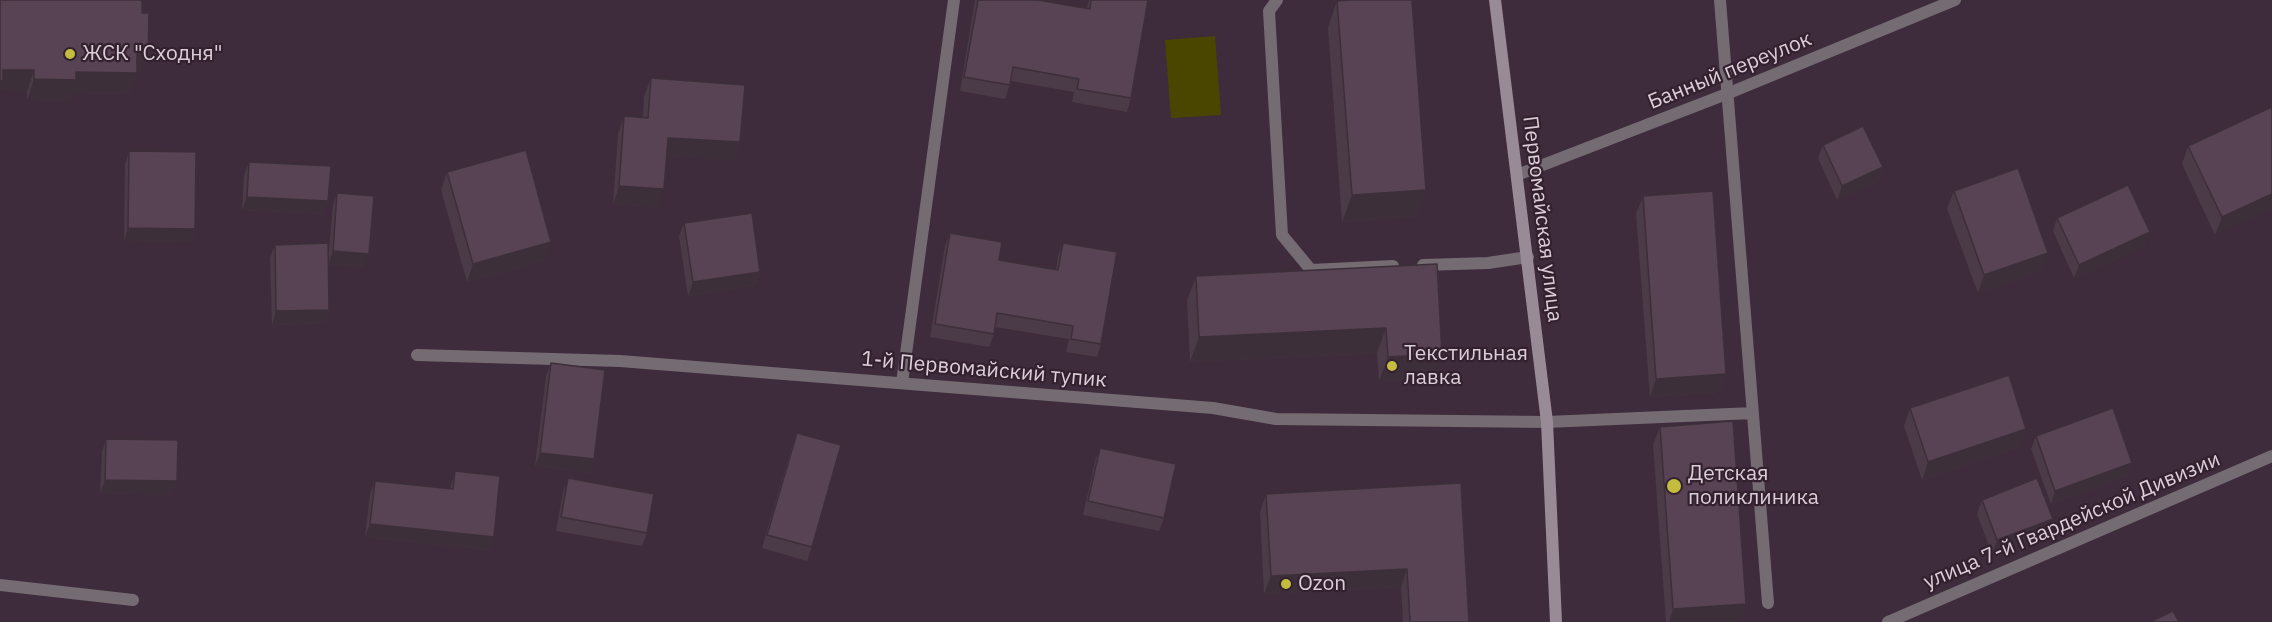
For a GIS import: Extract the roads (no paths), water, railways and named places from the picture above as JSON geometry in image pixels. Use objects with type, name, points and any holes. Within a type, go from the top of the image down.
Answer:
[{"type":"main road","name":"Первомайская улица","points":[[1495,0],[1547,422],[1556,622]]},
{"type":"street","points":[[902,383],[954,0]]},
{"type":"street","points":[[1277,0],[1269,11],[1282,235],[1311,270],[1488,262],[1528,257]]},
{"type":"street","points":[[1720,0],[1768,603]]},
{"type":"street","name":"Банный переулок","points":[[1517,175],[1729,93],[1955,0]]},
{"type":"street","name":"1-й Первомайский тупик","points":[[417,355],[620,361],[1213,408],[1276,420],[1547,422],[1753,413]]},
{"type":"street","name":"улица 7-й Гвардейской Дивизии","points":[[1888,622],[2272,456]]},
{"type":"street","points":[[0,585],[133,600]]},
{"type":"place","name":"ЖСК \"Сходня\"","points":[[70,54]]},
{"type":"place","name":"Текстильная лавка","points":[[1392,366]]},
{"type":"place","name":"Детская поликлиника","points":[[1674,486]]},
{"type":"place","name":"Ozon","points":[[1286,584]]}]
